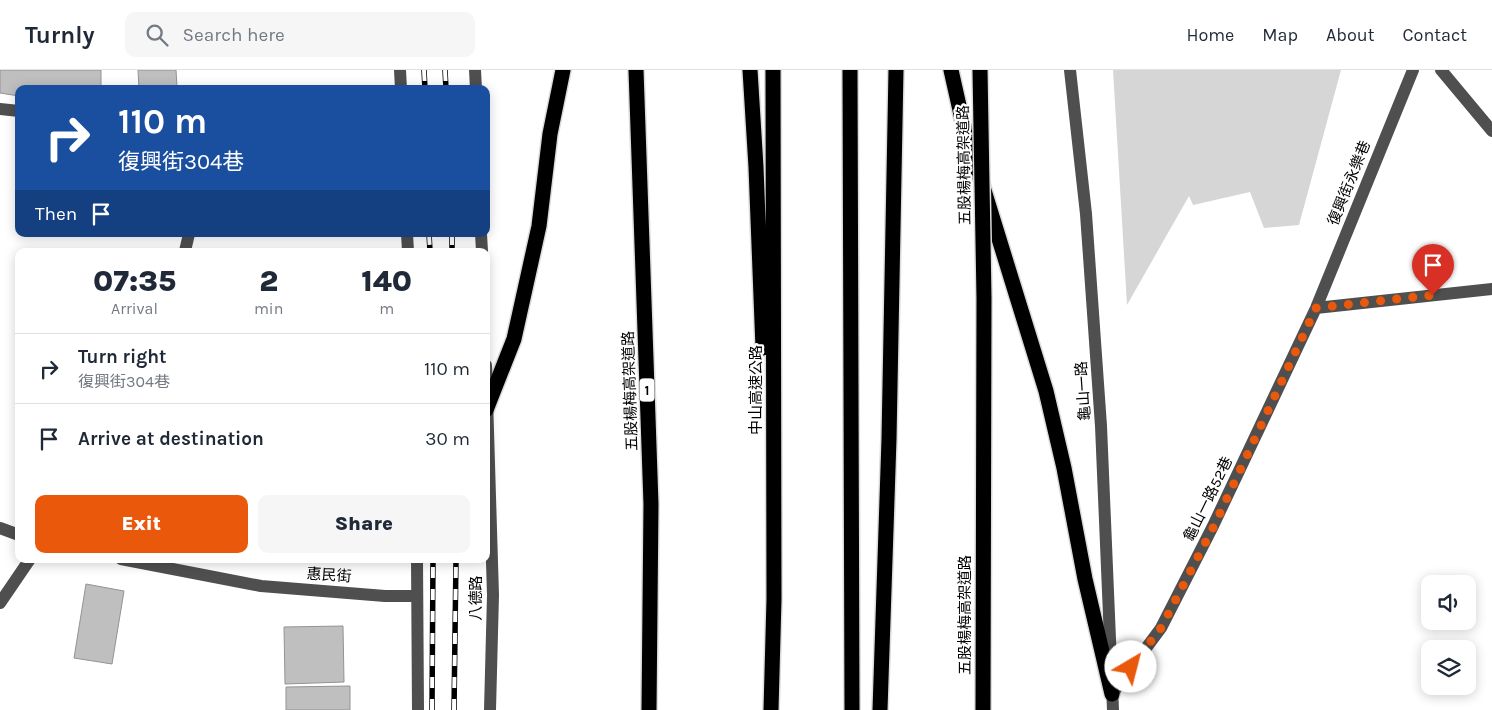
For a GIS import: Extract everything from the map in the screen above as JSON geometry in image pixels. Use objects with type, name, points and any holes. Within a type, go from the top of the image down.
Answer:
[{"type":"highway","points":[[490,401],[514,339],[539,226],[550,134],[563,70]]},
{"type":"highway","name":"五股楊梅高架道路","points":[[636,70],[651,504],[649,710]]},
{"type":"highway","points":[[750,70],[756,167],[774,599]]},
{"type":"highway","name":"中山高速公路","points":[[772,710],[774,599],[773,70]]},
{"type":"highway","points":[[850,70],[852,710]]},
{"type":"highway","points":[[880,710],[889,439],[896,70]]},
{"type":"highway","points":[[951,70],[962,119],[1046,391],[1064,468],[1085,579],[1112,694]]},
{"type":"highway","name":"五股楊梅高架道路","points":[[980,70],[984,298],[983,710]]},
{"type":"street","points":[[400,70],[401,85]]},
{"type":"street","points":[[475,70],[476,85]]},
{"type":"street","name":"龜山一路","points":[[1070,70],[1086,214],[1102,426],[1113,710]]},
{"type":"street","name":"復興街永樂巷","points":[[1316,308],[1413,70]]},
{"type":"street","points":[[1441,70],[1492,131]]},
{"type":"street","points":[[0,109],[15,111]]},
{"type":"street","points":[[1316,308],[1492,289]]},
{"type":"street","name":"龜山一路52巷","points":[[1112,694],[1161,628],[1214,526],[1316,308]]},
{"type":"street","name":"八德路","points":[[490,502],[493,595],[490,710]]},
{"type":"street","points":[[0,528],[15,534]]},
{"type":"street","points":[[0,603],[27,563]]},
{"type":"street","name":"惠民街","points":[[142,563],[261,586],[385,596],[417,596]]},
{"type":"street","points":[[417,563],[418,710]]},
{"type":"shaded area","points":[[1113,70],[1341,70],[1299,225],[1264,228],[1250,192],[1193,205],[1189,196],[1127,305]]},
{"type":"building","points":[[0,70],[101,70],[101,85],[15,85],[15,95],[0,93]]},
{"type":"building","points":[[138,70],[176,70],[177,85],[139,85]]},
{"type":"building","points":[[86,584],[124,591],[112,664],[74,658]]},
{"type":"building","points":[[343,626],[344,682],[285,684],[284,627]]},
{"type":"building","points":[[350,686],[350,710],[286,710],[286,687]]},
{"type":"railway","points":[[424,70],[425,85]]},
{"type":"railway","points":[[445,70],[446,85]]},
{"type":"railway","points":[[429,237],[430,248]]},
{"type":"railway","points":[[452,237],[452,248]]},
{"type":"railway","points":[[432,710],[433,563]]},
{"type":"railway","points":[[454,710],[456,563]]},
{"type":"route","points":[[1131,667],[1161,628],[1214,526],[1316,308],[1433,295]]}]
